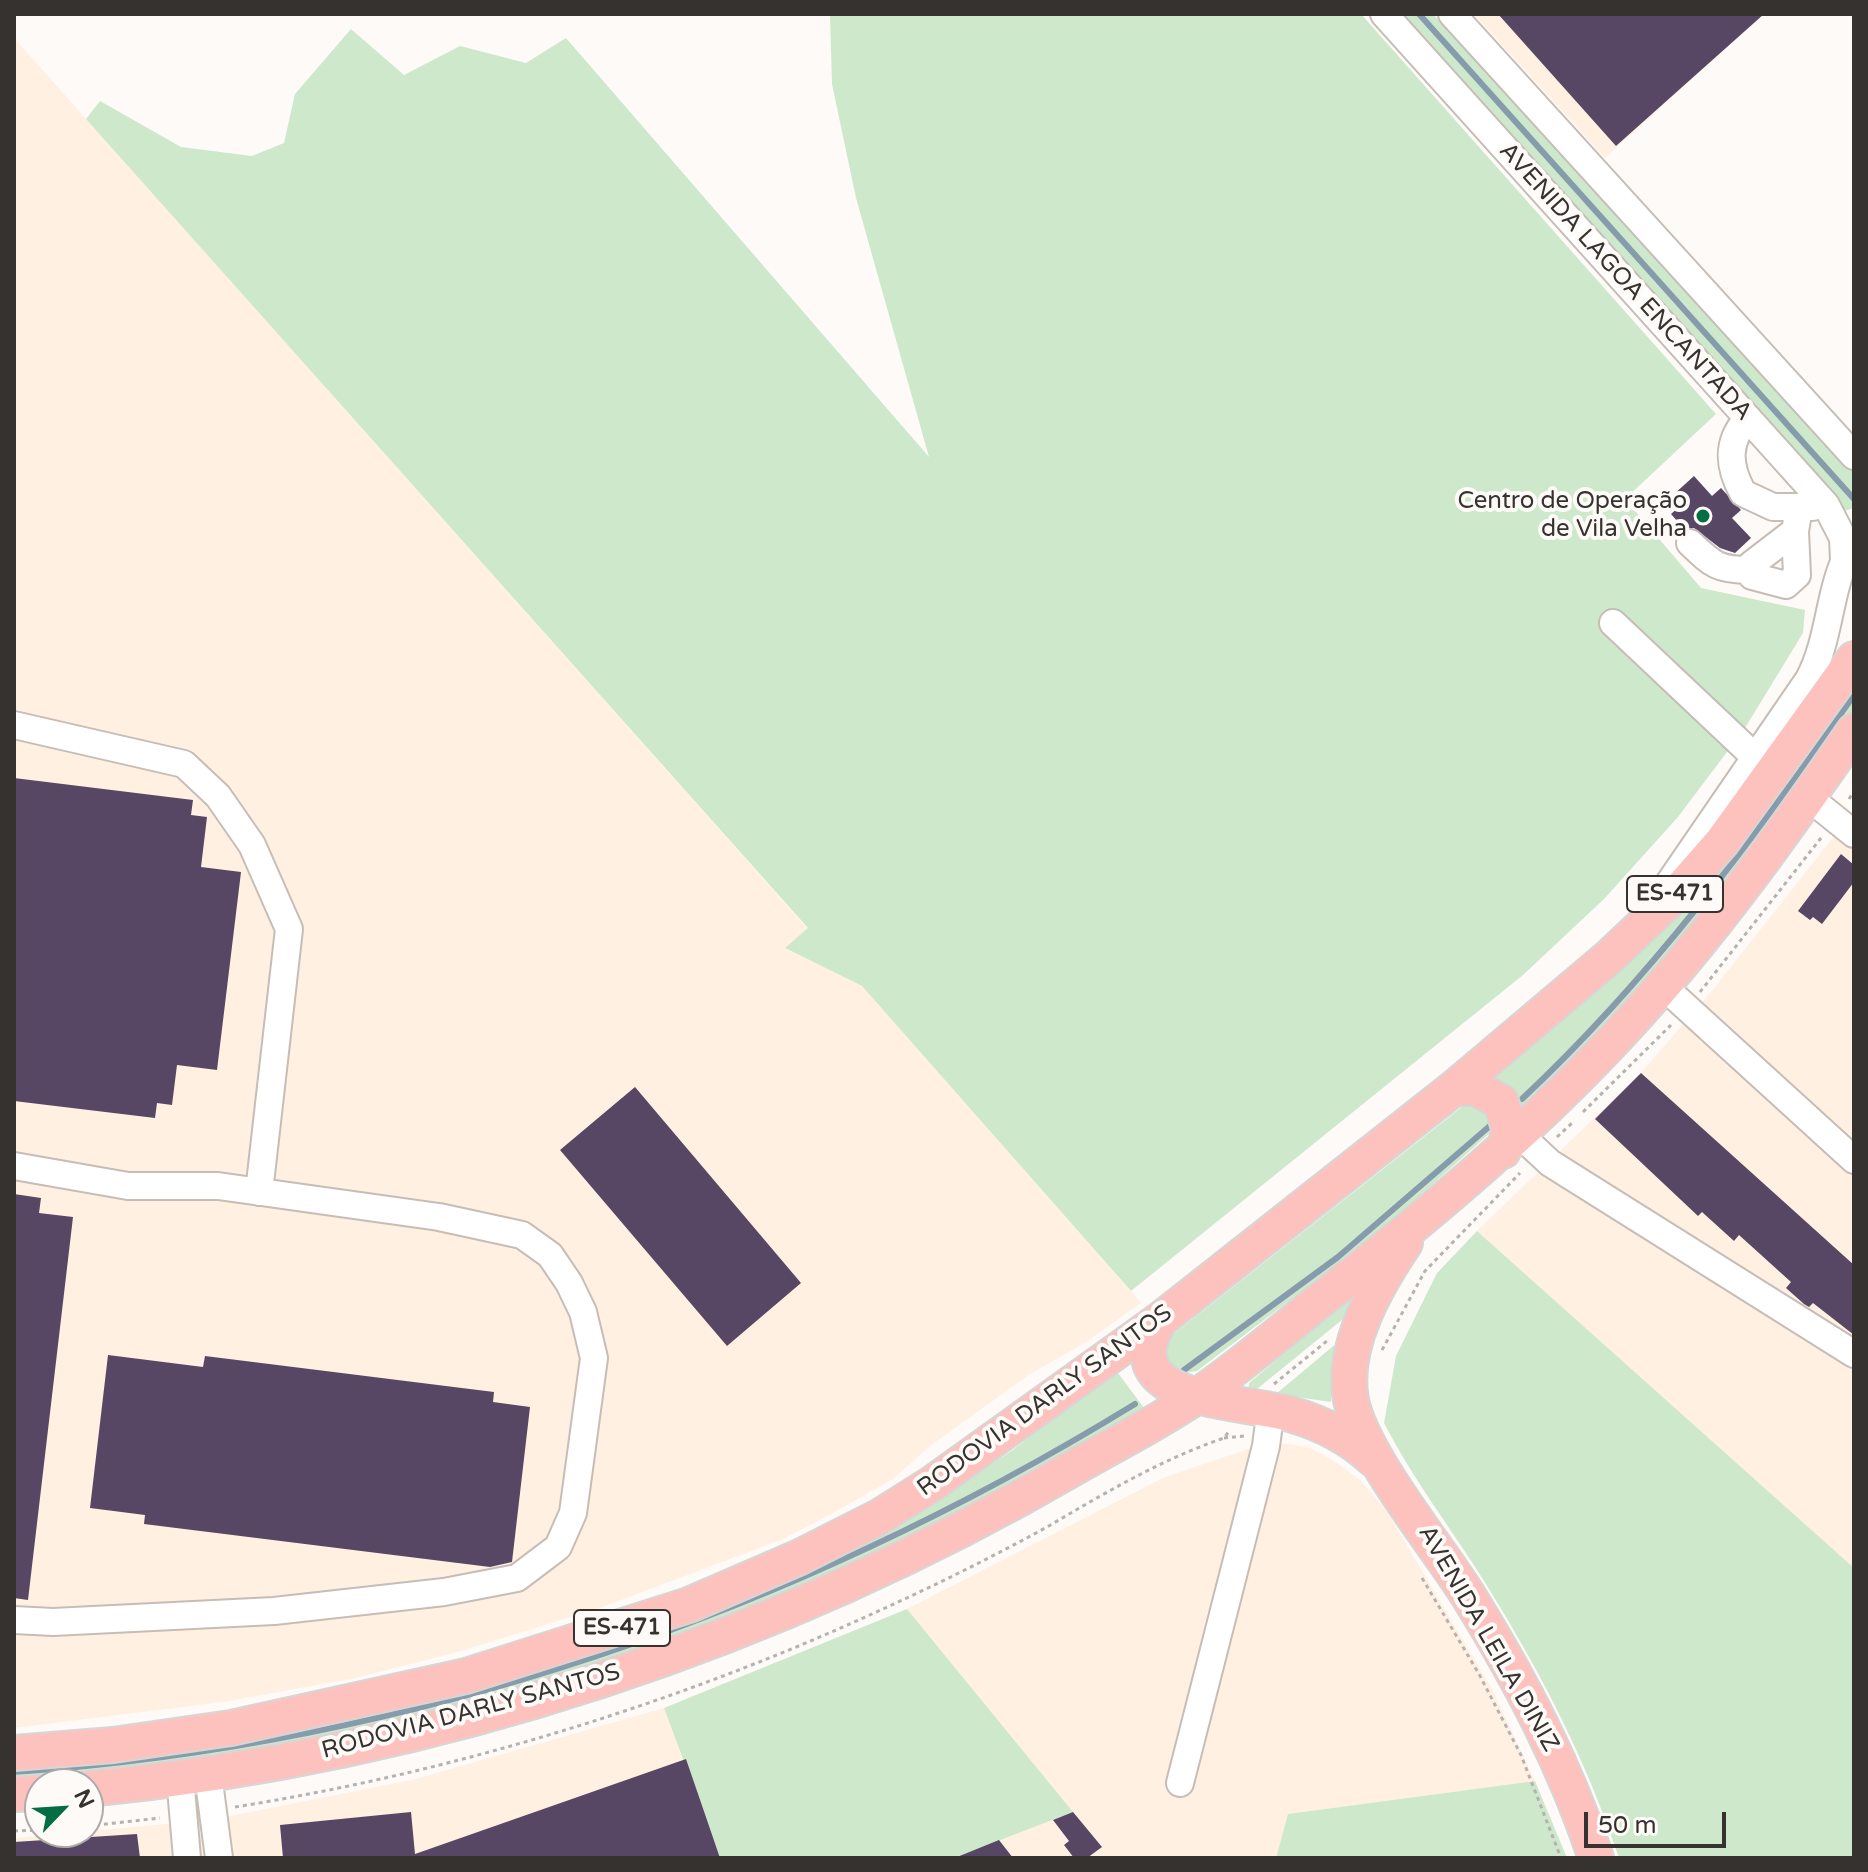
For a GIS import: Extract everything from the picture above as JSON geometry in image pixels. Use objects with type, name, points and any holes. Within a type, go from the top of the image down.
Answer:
[{"type":"main road","name":"RODOVIA DARLY SANTOS","points":[[14,1753],[172,1737],[289,1718],[466,1676],[689,1605],[824,1546],[908,1500],[1160,1320],[1453,1089],[1632,936],[1722,842],[1854,659]]},
{"type":"main road","name":"RODOVIA DARLY SANTOS","points":[[104,1787],[194,1775],[420,1731],[591,1682],[703,1644],[922,1550],[1196,1396],[1423,1219],[1512,1143],[1663,986],[1737,895],[1854,731]]},
{"type":"main road","points":[[1453,1089],[1484,1089],[1501,1102],[1512,1143]]},
{"type":"main road","name":"AVENIDA LEILA DINIZ","points":[[1423,1219],[1379,1285],[1356,1342],[1350,1366],[1352,1401],[1384,1471],[1470,1598],[1534,1708],[1564,1769],[1596,1858]]},
{"type":"main road","name":"AVENIDA LEILA DINIZ","points":[[1160,1320],[1150,1349],[1154,1369],[1167,1386],[1264,1416],[1312,1421],[1345,1436],[1384,1471]]},
{"type":"main road","points":[[1101,1452],[1176,1425],[1225,1416],[1264,1416]]},
{"type":"street","name":"AVENIDA LAGOA ENCANTADA","points":[[1384,14],[1826,505],[1849,552]]},
{"type":"street","name":"AVENIDA LAGOA ENCANTADA","points":[[1452,14],[1601,182],[1854,456]]},
{"type":"street","points":[[1748,418],[1732,443],[1730,461],[1734,478],[1743,493],[1756,502],[1797,520]]},
{"type":"street","points":[[1797,520],[1797,575],[1793,581],[1786,585],[1752,576],[1752,564],[1797,520],[1826,505]]},
{"type":"street","points":[[1690,543],[1710,563],[1724,570],[1750,570]]},
{"type":"street","points":[[1632,936],[1818,663],[1832,596],[1849,552]]},
{"type":"street","points":[[1613,623],[1755,757]]},
{"type":"street","points":[[14,725],[184,764],[218,796],[252,845],[289,929],[259,1192]]},
{"type":"street","points":[[1808,797],[1854,834]]},
{"type":"street","points":[[1663,986],[1854,1160]]},
{"type":"street","points":[[1512,1143],[1550,1163],[1854,1354]]},
{"type":"street","points":[[14,1166],[128,1186],[218,1186],[439,1217],[522,1235],[550,1255],[583,1312],[594,1358],[573,1513],[558,1547],[517,1578],[444,1592],[274,1611],[53,1622],[14,1620]]},
{"type":"street","points":[[1180,1783],[1264,1416]]},
{"type":"street","points":[[187,1858],[194,1775]]},
{"type":"street","points":[[194,1775],[219,1858]]},
{"type":"path","points":[[1224,1438],[1264,1416],[1335,1335],[1356,1342]]},
{"type":"path","points":[[1422,1578],[1479,1674],[1521,1755],[1561,1858]]},
{"type":"shaded area","points":[[1474,14],[1764,14],[1605,158]]},
{"type":"shaded area","points":[[14,38],[808,929],[786,949],[862,986],[1141,1303],[1086,1342],[1030,1374],[930,1446],[893,1479],[783,1539],[597,1609],[454,1653],[355,1678],[223,1702],[14,1728]]},
{"type":"shaded area","points":[[1854,811],[1854,1568],[1477,1231],[1641,1073],[1715,987]]},
{"type":"shaded area","points":[[1280,1443],[1308,1447],[1337,1463],[1360,1480],[1386,1510],[1492,1689],[1535,1781],[1289,1814],[1276,1858],[954,1858],[1073,1812],[907,1609],[1165,1477],[1248,1449]]},
{"type":"shaded area","points":[[664,1708],[720,1858],[14,1858],[14,1838],[24,1837],[24,1848],[104,1848],[104,1830],[210,1820],[412,1780]]},
{"type":"green space","points":[[830,14],[1361,14],[1716,414],[1625,499],[1701,588],[1805,610],[1803,633],[1745,728],[1678,817],[1604,899],[1523,975],[1131,1291],[862,986],[785,948],[808,928],[86,119],[100,101],[181,147],[252,156],[284,143],[295,94],[351,29],[404,75],[460,46],[526,63],[566,38],[929,457],[856,198],[832,84]]},
{"type":"green space","points":[[1398,14],[1433,14],[1811,429],[1854,471],[1854,508],[1841,512]]},
{"type":"green space","points":[[1854,675],[1854,709],[1799,788],[1689,930],[1608,1021],[1520,1109],[1509,1086],[1487,1075]]},
{"type":"green space","points":[[1467,1103],[1483,1104],[1494,1125],[1492,1131],[1381,1231],[1197,1371],[1183,1373],[1171,1366],[1165,1354],[1172,1335]]},
{"type":"green space","points":[[1477,1231],[1854,1568],[1854,1858],[1619,1858],[1591,1783],[1558,1711],[1500,1607],[1417,1481],[1384,1423],[1396,1356],[1437,1273]]},
{"type":"green space","points":[[1353,1296],[1357,1298],[1348,1315],[1252,1393],[1248,1391],[1249,1383]]},
{"type":"green space","points":[[1338,1342],[1331,1402],[1276,1394]]},
{"type":"green space","points":[[1115,1369],[1144,1408],[1015,1484],[881,1552],[743,1612],[602,1664],[458,1707],[311,1741],[163,1765],[104,1771],[104,1768],[24,1768],[24,1779],[14,1780],[14,1764],[232,1739],[905,1520],[1013,1450]]},
{"type":"green space","points":[[907,1609],[1073,1812],[954,1858],[720,1858],[664,1708]]},
{"type":"green space","points":[[1535,1781],[1567,1858],[1276,1858],[1288,1814]]},
{"type":"building","points":[[1498,14],[1764,14],[1616,146]]},
{"type":"building","name":"Centro de Operação de Vila Velha","points":[[1694,476],[1712,496],[1721,488],[1741,510],[1732,518],[1751,538],[1735,553],[1720,548],[1694,528],[1684,529],[1671,514],[1681,505],[1672,496]]},
{"type":"building","points":[[14,778],[193,800],[191,815],[207,817],[201,867],[241,872],[217,1070],[177,1065],[172,1105],[157,1103],[155,1118],[14,1101]]},
{"type":"building","points":[[1841,854],[1854,865],[1854,882],[1822,924],[1813,917],[1810,920],[1798,911]]},
{"type":"building","points":[[1641,1073],[1854,1265],[1854,1335],[1813,1303],[1809,1307],[1804,1304],[1786,1288],[1791,1282],[1739,1235],[1734,1241],[1702,1212],[1698,1216],[1595,1119]]},
{"type":"building","points":[[635,1087],[801,1283],[727,1346],[560,1150]]},
{"type":"building","points":[[14,1194],[41,1198],[39,1213],[73,1217],[28,1600],[14,1598]]},
{"type":"building","points":[[108,1355],[203,1367],[205,1356],[494,1392],[493,1402],[530,1407],[512,1562],[490,1567],[144,1524],[145,1515],[90,1508]]},
{"type":"building","points":[[686,1759],[720,1858],[283,1858],[280,1825],[411,1812],[415,1854]]},
{"type":"building","points":[[1073,1812],[1102,1847],[1087,1858],[1074,1858],[1064,1845],[1069,1841],[1053,1820]]},
{"type":"building","points":[[137,1834],[140,1858],[14,1858],[14,1842],[24,1841],[24,1848],[104,1848],[104,1836]]},
{"type":"building","points":[[999,1840],[1013,1858],[957,1858],[957,1857]]},
{"type":"waterway","points":[[1419,14],[1854,499]]},
{"type":"waterway","points":[[1522,1099],[1614,1006],[1657,956],[1739,854],[1854,695]]},
{"type":"waterway","points":[[1184,1370],[1338,1257],[1491,1125]]},
{"type":"waterway","points":[[14,1772],[163,1757],[310,1732],[455,1699],[597,1656],[737,1605],[873,1545],[1006,1478],[1135,1404]]},
{"type":"place","name":"Centro de Operação de Vila Velha","points":[[1703,516]]}]
